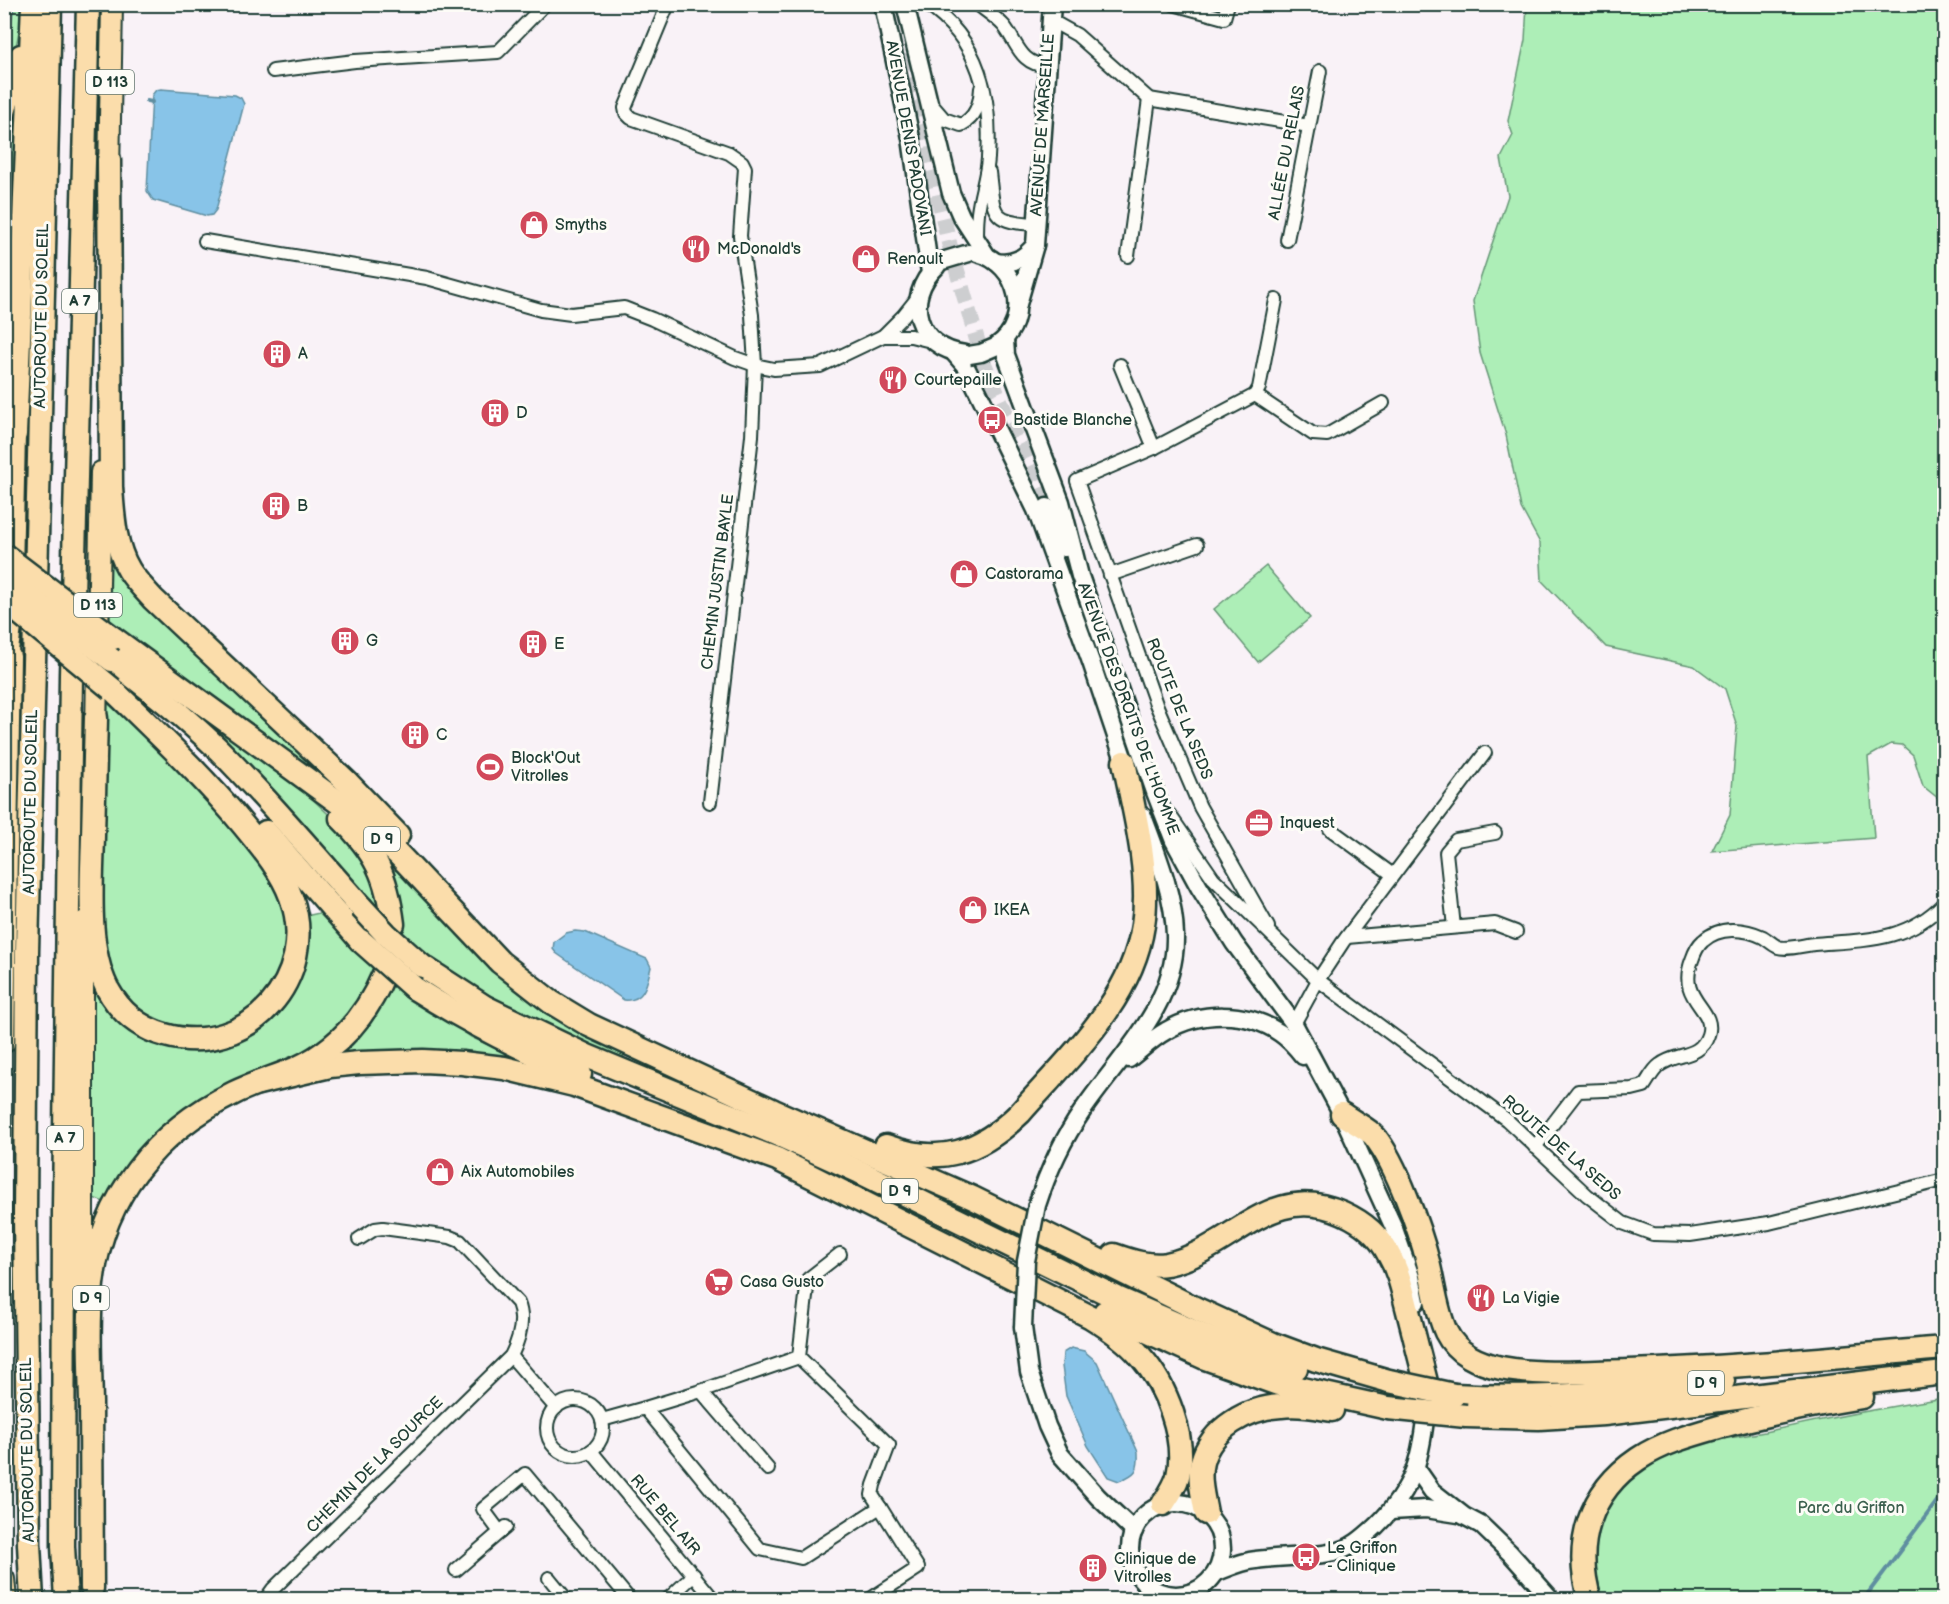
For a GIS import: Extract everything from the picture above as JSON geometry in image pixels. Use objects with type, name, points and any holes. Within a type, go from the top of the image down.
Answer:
[{"type":"highway","points":[[4,112],[20,63],[32,4]]},
{"type":"highway","points":[[15,434],[32,4]]},
{"type":"highway","name":"AUTOROUTE DU SOLEIL","points":[[32,1599],[29,1544],[25,1216],[27,952],[50,4]]},
{"type":"highway","name":"AUTOROUTE DU SOLEIL","points":[[66,1599],[63,1546],[64,1209],[69,841],[88,4]]},
{"type":"highway","points":[[109,160],[111,486],[113,517],[118,541],[129,570],[176,622],[377,813],[493,944],[551,1002]]},
{"type":"highway","points":[[4,325],[9,349],[9,403],[15,434]]},
{"type":"highway","name":"D 9","points":[[4,555],[113,649],[154,693],[215,747],[253,785],[386,934],[423,966],[465,996],[517,1024],[587,1056],[782,1136],[860,1172],[1117,1298],[1249,1354],[1389,1399]]},
{"type":"highway","name":"D 9","points":[[4,578],[113,649],[194,697],[360,818],[407,863],[500,962],[551,1002],[589,1025],[973,1198],[1199,1310],[1273,1344],[1316,1360],[1389,1399]]},
{"type":"highway","name":"D 9","points":[[4,600],[178,739],[222,782],[361,941],[414,988],[494,1036],[898,1212],[1205,1358],[1275,1383],[1463,1408],[1531,1427],[1610,1419],[1675,1405],[1944,1373]]},
{"type":"highway","points":[[4,673],[7,618]]},
{"type":"highway","name":"D 9","points":[[7,618],[49,636]]},
{"type":"highway","points":[[96,718],[94,935],[107,987],[130,1018],[156,1033],[194,1040],[220,1036],[236,1030],[265,1012],[289,976],[298,937],[292,900],[278,871],[232,810],[112,687]]},
{"type":"highway","name":"D 9","points":[[194,697],[313,793],[351,829],[373,855],[383,874],[393,924]]},
{"type":"highway","points":[[664,1060],[904,1152],[927,1156],[943,1155],[967,1150],[994,1136],[1020,1113],[1108,1010],[1135,957],[1143,924],[1144,886],[1137,825],[1124,762]]},
{"type":"highway","name":"D 9","points":[[92,1594],[90,1321],[92,1285],[104,1230],[120,1194],[162,1142],[210,1106],[316,1058],[336,1043],[363,1014],[384,974]]},
{"type":"highway","name":"D 9","points":[[258,1083],[304,1071],[359,1063],[423,1061],[504,1068],[574,1085],[777,1159]]},
{"type":"highway","points":[[1342,1114],[1374,1135],[1392,1165],[1420,1236],[1440,1317],[1447,1335],[1465,1355],[1480,1362],[1501,1368],[1528,1371],[1659,1370],[1944,1348]]},
{"type":"highway","points":[[777,1159],[1091,1317],[1120,1336],[1154,1372],[1174,1419],[1179,1468],[1173,1489],[1163,1504]]},
{"type":"highway","points":[[973,1198],[1128,1260],[1150,1265],[1165,1264],[1197,1253],[1267,1212],[1283,1206],[1303,1203],[1333,1209],[1366,1226],[1390,1255],[1402,1288],[1426,1382]]},
{"type":"highway","name":"D 9","points":[[1463,1408],[1511,1398],[1582,1396],[1944,1353]]},
{"type":"highway","points":[[1590,1599],[1582,1549],[1588,1523],[1594,1509],[1618,1474],[1639,1458],[1695,1433],[1777,1412],[1944,1384]]},
{"type":"highway","points":[[1206,1513],[1201,1475],[1202,1463],[1211,1443],[1218,1434],[1237,1419],[1261,1409],[1282,1405],[1300,1406],[1389,1399],[1463,1408]]},
{"type":"main road","name":"D 113","points":[[92,1594],[83,1289],[83,953],[96,718],[112,4]]},
{"type":"main road","name":"AVENUE DENIS PADOVANI","points":[[883,4],[911,138],[930,273]]},
{"type":"main road","points":[[890,4],[896,33],[905,54],[897,4]]},
{"type":"main road","name":"AVENUE DENIS PADOVANI","points":[[905,4],[951,193],[973,247]]},
{"type":"main road","name":"AVENUE DE MARSEILLE","points":[[1018,304],[1035,245],[1051,13]]},
{"type":"main road","points":[[991,259],[1006,263],[1017,261],[1035,245]]},
{"type":"main road","points":[[973,247],[1009,274],[1016,289],[1018,304],[1010,333],[1000,344],[981,353],[962,354],[936,343],[926,332],[917,310],[922,284],[930,273],[942,261],[973,247]]},
{"type":"main road","name":"AVENUE DES DROITS DE L'HOMME","points":[[1000,344],[1006,354],[1061,502],[1080,576],[1174,841],[1234,943],[1294,1024],[1342,1114],[1402,1250],[1417,1305],[1427,1398],[1424,1430],[1416,1468],[1406,1489],[1391,1511],[1361,1540],[1337,1552],[1306,1557],[1257,1559],[1217,1572]]},
{"type":"main road","name":"AVENUE DES DROITS DE L'HOMME","points":[[962,354],[966,367],[1036,510],[1161,866],[1172,908],[1175,935],[1172,968],[1163,990],[1149,1020],[1114,1070],[1093,1095],[1066,1137],[1044,1183],[1037,1205],[1026,1261],[1023,1327],[1029,1372],[1047,1426],[1060,1454],[1098,1497],[1134,1531]]},
{"type":"main road","points":[[4,1043],[7,618],[15,434]]},
{"type":"main road","points":[[1091,662],[1047,507],[1108,656]]},
{"type":"main road","points":[[1114,1070],[1165,1031],[1200,1017],[1226,1016],[1253,1020],[1282,1034],[1324,1082]]},
{"type":"main road","points":[[1416,1468],[1432,1491],[1464,1516],[1481,1525],[1552,1599]]},
{"type":"main road","points":[[1178,1502],[1192,1505],[1206,1513],[1217,1528],[1223,1547],[1217,1572],[1194,1595],[1162,1596],[1138,1574],[1132,1561],[1130,1546],[1134,1531],[1141,1518],[1163,1504],[1178,1502]]},
{"type":"main road","points":[[1391,1511],[1444,1510],[1464,1516]]},
{"type":"main road","points":[[4,1579],[6,1599]]},
{"type":"street","points":[[273,71],[355,61],[498,52],[546,4]]},
{"type":"street","name":"CHEMIN JUSTIN BAYLE","points":[[668,4],[625,108],[626,113],[631,118],[729,153],[742,162],[746,174],[740,236],[752,315],[755,365],[752,436],[710,802]]},
{"type":"street","points":[[926,4],[949,23],[968,45],[989,111],[988,160],[996,214],[1006,220],[1037,224]]},
{"type":"street","points":[[977,4],[1003,24],[1023,57],[1036,65],[1047,66]]},
{"type":"street","points":[[1173,4],[1224,18],[1228,4]]},
{"type":"street","points":[[1051,13],[1149,99],[1309,126]]},
{"type":"street","name":"ALLÉE DU RELAIS","points":[[1287,240],[1320,71]]},
{"type":"street","points":[[927,96],[944,119],[960,125],[973,116],[980,102],[981,87]]},
{"type":"street","points":[[1128,256],[1149,99]]},
{"type":"street","points":[[973,247],[988,160]]},
{"type":"street","points":[[205,241],[427,278],[541,310],[571,314],[624,308],[755,365],[774,369],[820,366],[884,336],[919,296]]},
{"type":"street","points":[[1120,365],[1154,448],[1255,395],[1259,388],[1276,300]]},
{"type":"street","points":[[884,336],[911,336],[936,343]]},
{"type":"street","points":[[1255,395],[1313,434],[1326,435],[1383,404]]},
{"type":"street","name":"ROUTE DE LA SEDS","points":[[1154,448],[1077,481],[1156,704],[1200,807],[1275,938]]},
{"type":"street","points":[[1110,575],[1197,545]]},
{"type":"street","points":[[1294,1024],[1318,980],[1347,937],[1485,753]]},
{"type":"street","name":"ROUTE DE LA SEDS","points":[[1155,792],[1213,878],[1318,980],[1507,1120],[1587,1195],[1623,1223],[1653,1234],[1690,1234],[1769,1223],[1944,1180]]},
{"type":"street","points":[[1330,829],[1393,875]]},
{"type":"street","points":[[1454,927],[1446,852],[1456,840],[1495,834]]},
{"type":"street","points":[[1535,1147],[1578,1091],[1632,1089],[1644,1086],[1659,1065],[1670,1059],[1694,1054],[1702,1047],[1709,1034],[1708,1020],[1692,997],[1687,985],[1688,969],[1698,947],[1712,934],[1728,930],[1754,933],[1779,947],[1871,941],[1905,932],[1935,913],[1944,903]]},
{"type":"street","points":[[1347,937],[1495,924],[1516,932]]},
{"type":"street","points":[[359,1239],[375,1229],[383,1228],[450,1237],[460,1241],[518,1303],[522,1312],[517,1345],[511,1356],[556,1408]]},
{"type":"street","points":[[799,1357],[808,1279],[840,1254]]},
{"type":"street","name":"CHEMIN DE LA SOURCE","points":[[265,1599],[511,1356]]},
{"type":"street","points":[[602,1420],[701,1391],[799,1357]]},
{"type":"street","points":[[799,1357],[889,1445],[872,1495],[918,1568],[869,1599]]},
{"type":"street","points":[[701,1391],[768,1469]]},
{"type":"street","points":[[578,1400],[589,1404],[602,1420],[602,1438],[591,1452],[584,1455],[567,1456],[553,1447],[548,1437],[546,1427],[549,1416],[567,1401],[578,1400]]},
{"type":"street","points":[[645,1408],[760,1549],[801,1558],[879,1507]]},
{"type":"street","name":"RUE BEL AIR","points":[[591,1452],[714,1599]]},
{"type":"street","points":[[456,1570],[503,1530],[483,1509],[525,1474],[630,1599]]},
{"type":"street","points":[[667,1599],[694,1575]]},
{"type":"street","points":[[549,1578],[567,1599]]},
{"type":"green space","points":[[5,5],[24,5],[5,88]]},
{"type":"green space","points":[[1527,5],[1944,5],[1944,803],[1923,786],[1913,755],[1902,745],[1891,744],[1868,757],[1874,838],[1712,851],[1730,815],[1737,726],[1725,689],[1694,666],[1606,647],[1542,581],[1540,543],[1521,508],[1506,435],[1480,353],[1473,301],[1508,196],[1501,158],[1513,135],[1508,121],[1525,40]]},
{"type":"green space","points":[[20,86],[11,300],[5,302],[5,120]]},
{"type":"green space","points":[[111,554],[382,825],[110,625]]},
{"type":"green space","points":[[1266,566],[1310,618],[1258,662],[1214,609]]},
{"type":"green space","points":[[108,702],[157,744],[211,797],[272,878],[284,906],[286,934],[282,963],[256,1007],[234,1023],[188,1031],[147,1017],[128,1002],[115,979],[106,951],[103,911]]},
{"type":"green space","points":[[204,715],[307,794],[343,828],[366,858],[383,916]]},
{"type":"green space","points":[[405,867],[558,1019],[624,1055],[623,1058],[535,1020],[480,990],[427,955],[402,934],[400,898],[391,872]]},
{"type":"green space","points":[[319,913],[378,968],[363,1000],[316,1048],[257,1073],[106,1203],[91,1197],[90,966],[151,1040],[268,1019],[306,916]]},
{"type":"green space","points":[[392,979],[471,1037],[521,1060],[519,1065],[346,1056],[345,1052]]},
{"type":"green space","name":"Parc du Griffon","points":[[1944,1398],[1944,1599],[1603,1600],[1598,1582],[1595,1549],[1601,1521],[1617,1493],[1649,1462],[1660,1455],[1695,1444]]},
{"type":"water","points":[[156,90],[235,95],[241,98],[244,104],[216,210],[212,215],[207,216],[153,200],[147,191],[152,95]]},
{"type":"water","points":[[585,932],[647,959],[651,967],[641,995],[631,1000],[624,1000],[556,953],[553,949],[554,942],[566,933]]},
{"type":"water","points":[[1071,1348],[1084,1351],[1097,1362],[1138,1452],[1137,1468],[1129,1476],[1119,1481],[1108,1477],[1088,1446],[1066,1396],[1062,1366],[1063,1353]]},
{"type":"waterway","points":[[4,53],[13,4]]},
{"type":"waterway","points":[[147,101],[152,102]]},
{"type":"waterway","points":[[1863,1600],[1944,1492]]},
{"type":"tunnel","points":[[905,54],[949,243],[984,364],[1047,507]]},
{"type":"place","name":"Smyths","points":[[534,225]]},
{"type":"place","name":"McDonald's","points":[[696,249]]},
{"type":"place","name":"Renault","points":[[866,259]]},
{"type":"place","name":"A","points":[[277,354]]},
{"type":"place","name":"Courtepaille","points":[[893,380]]},
{"type":"place","name":"D","points":[[495,413]]},
{"type":"place","name":"Bastide Blanche","points":[[992,420]]},
{"type":"place","name":"B","points":[[276,506]]},
{"type":"place","name":"Castorama","points":[[964,574]]},
{"type":"place","name":"G","points":[[345,641]]},
{"type":"place","name":"E","points":[[533,644]]},
{"type":"place","name":"C","points":[[415,735]]},
{"type":"place","name":"Block'Out Vitrolles","points":[[490,767]]},
{"type":"place","name":"Inquest","points":[[1259,823]]},
{"type":"place","name":"IKEA","points":[[973,910]]},
{"type":"place","name":"Aix Automobiles","points":[[440,1172]]},
{"type":"place","name":"Casa Gusto","points":[[719,1282]]},
{"type":"place","name":"La Vigie","points":[[1481,1298]]},
{"type":"place","name":"Le Griffon - Clinique","points":[[1306,1557]]},
{"type":"place","name":"Clinique de Vitrolles","points":[[1093,1568]]}]
